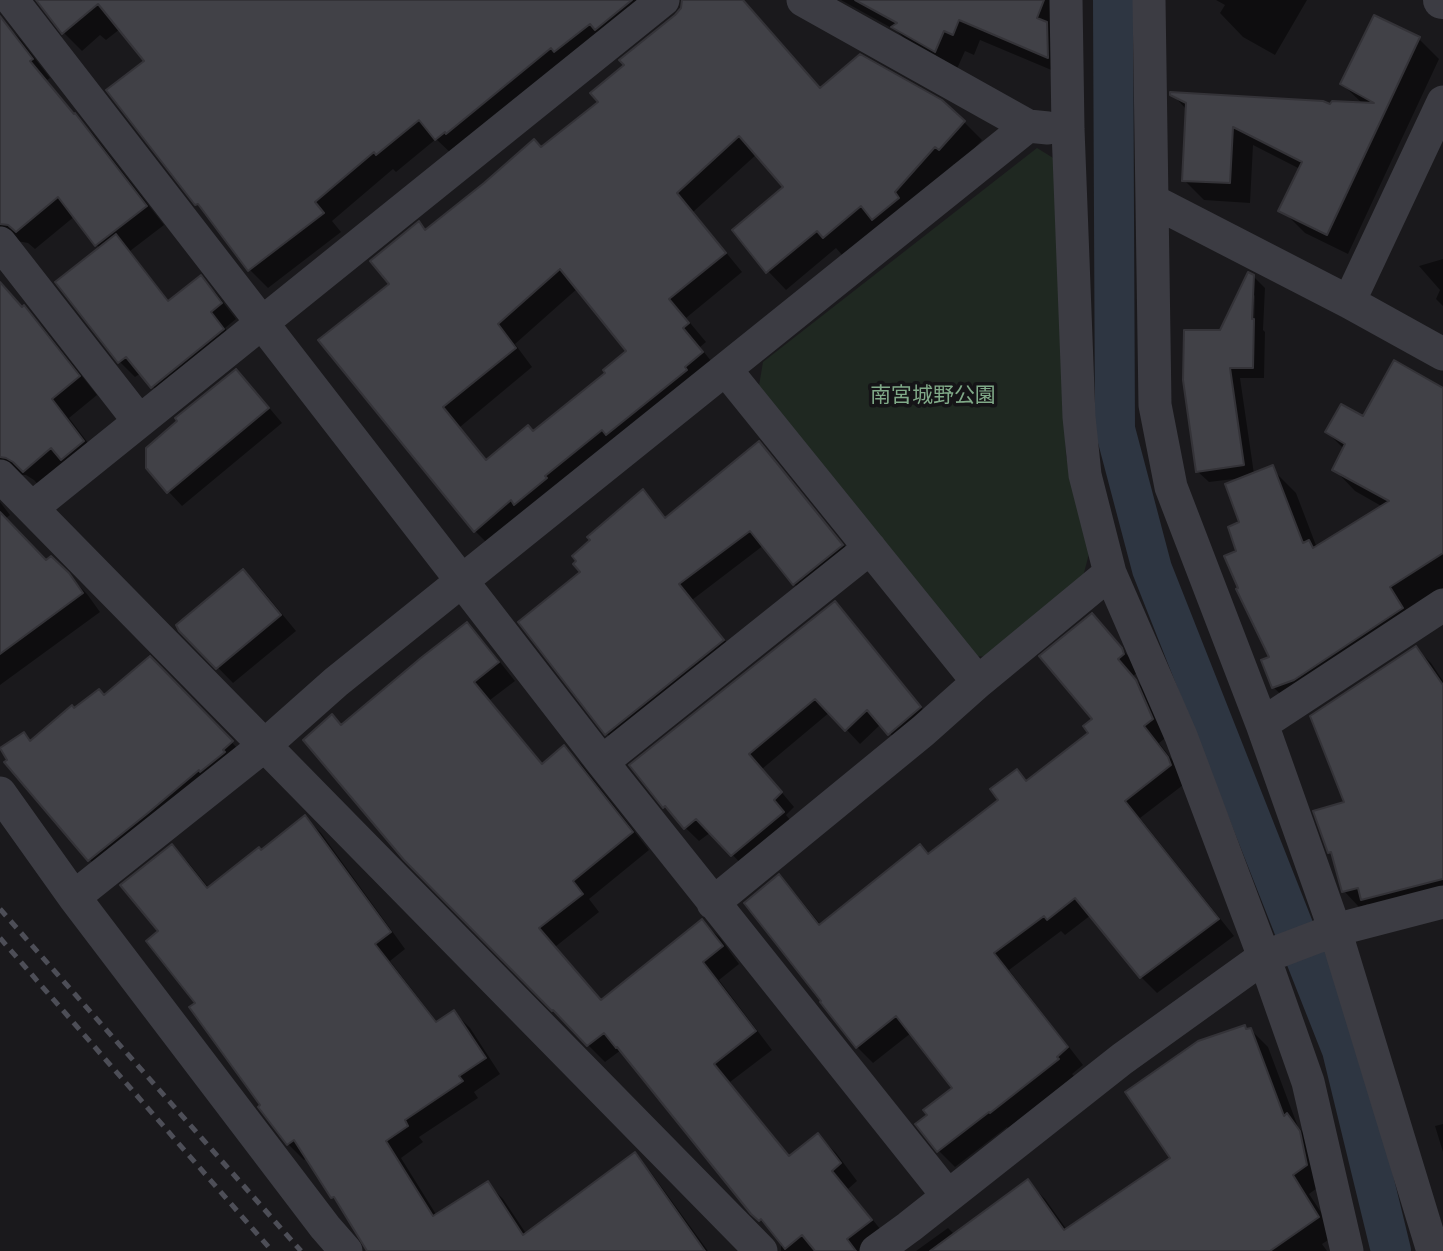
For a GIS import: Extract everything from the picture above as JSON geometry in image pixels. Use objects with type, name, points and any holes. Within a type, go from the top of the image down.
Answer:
[{"type":"street","points":[[12,0],[602,762],[948,1196]]},
{"type":"street","points":[[32,508],[663,0]]},
{"type":"street","points":[[803,0],[1028,126],[1068,130]]},
{"type":"street","points":[[1066,0],[1068,130],[1080,429],[1085,475],[1110,573],[1181,736],[1299,944],[1433,1251]]},
{"type":"street","points":[[1149,0],[1156,405],[1171,487],[1262,724],[1299,944],[1308,1082],[1347,1251]]},
{"type":"street","points":[[1349,302],[1443,102]]},
{"type":"street","points":[[74,897],[265,745],[336,682],[1028,126]]},
{"type":"street","points":[[1153,201],[1349,302],[1443,354]]},
{"type":"street","points":[[0,243],[139,421]]},
{"type":"street","points":[[726,370],[978,682]]},
{"type":"street","points":[[0,476],[761,1251]]},
{"type":"street","points":[[602,762],[870,548]]},
{"type":"street","points":[[713,903],[1110,573]]},
{"type":"street","points":[[1262,724],[1443,605]]},
{"type":"street","points":[[0,793],[74,897],[346,1251]]},
{"type":"street","points":[[876,1251],[1122,1059],[1299,944],[1443,902]]},
{"type":"green space","name":"南宮城野公園","points":[[1037,148],[1058,161],[1066,456],[1090,550],[1081,584],[995,657],[970,656],[759,386],[763,362]]},
{"type":"building","points":[[36,0],[632,0],[595,30],[590,24],[554,52],[551,48],[446,134],[445,132],[435,140],[419,120],[376,155],[374,152],[315,202],[324,213],[248,271],[106,90],[144,61],[98,4],[62,34]]},
{"type":"building","points":[[682,0],[743,0],[820,88],[860,54],[942,100],[965,121],[939,150],[935,147],[895,192],[899,198],[872,220],[861,206],[823,238],[817,231],[766,273],[732,230],[783,187],[739,136],[677,193],[726,253],[669,299],[689,323],[683,328],[703,352],[685,367],[687,370],[606,435],[602,430],[514,505],[511,500],[474,532],[318,340],[389,284],[370,261],[419,221],[425,230],[534,139],[541,147],[598,102],[590,93],[624,65],[619,60],[681,8]],"holes":[[[560,269],[626,351],[603,370],[605,373],[533,431],[528,425],[486,460],[443,407],[516,348],[498,324]]]},
{"type":"building","points":[[855,0],[1044,0],[1037,18],[1047,22],[1048,58],[959,20],[953,35],[944,31],[935,52],[891,27],[897,23]]},
{"type":"building","points":[[1374,15],[1420,37],[1327,235],[1278,211],[1302,162],[1233,127],[1230,183],[1182,181],[1186,103],[1170,95],[1170,92],[1323,101],[1330,104],[1332,101],[1374,103],[1340,84]]},
{"type":"building","points":[[0,16],[33,59],[30,61],[75,113],[147,206],[95,246],[58,197],[16,232],[8,225],[0,224]]},
{"type":"building","points":[[116,234],[168,301],[201,275],[222,303],[211,312],[224,329],[151,388],[126,357],[118,363],[55,282]]},
{"type":"building","points":[[1248,272],[1254,275],[1253,368],[1230,368],[1244,465],[1196,472],[1183,380],[1184,330],[1220,330]]},
{"type":"building","points":[[0,282],[22,307],[24,305],[80,376],[52,399],[84,441],[61,460],[51,448],[23,472],[13,462],[0,457]]},
{"type":"building","points":[[1394,360],[1443,388],[1443,553],[1390,587],[1403,608],[1294,680],[1272,688],[1261,660],[1269,657],[1236,589],[1238,588],[1224,556],[1236,551],[1228,527],[1239,522],[1225,484],[1273,465],[1303,543],[1309,540],[1313,548],[1389,501],[1332,470],[1345,444],[1325,432],[1341,404],[1363,416]]},
{"type":"building","points":[[236,369],[269,408],[167,493],[146,468],[146,448],[177,421],[175,418]]},
{"type":"building","points":[[759,441],[843,545],[793,585],[750,531],[679,584],[724,640],[605,735],[518,622],[580,572],[573,564],[576,561],[572,556],[590,540],[587,537],[643,489],[665,518]]},
{"type":"building","points":[[0,512],[46,560],[51,556],[69,573],[83,593],[0,654]]},
{"type":"building","points":[[243,569],[281,615],[216,669],[176,625]]},
{"type":"building","points":[[835,601],[921,707],[888,735],[867,710],[845,731],[815,699],[749,754],[782,792],[774,800],[784,812],[731,856],[696,819],[684,829],[665,806],[663,808],[629,765]]},
{"type":"building","points":[[1092,613],[1122,648],[1124,654],[1118,659],[1136,680],[1153,719],[1144,726],[1171,765],[1125,801],[1219,919],[1140,978],[1075,898],[1047,920],[1044,916],[994,953],[1068,1047],[1057,1057],[1059,1059],[937,1152],[915,1124],[927,1115],[923,1110],[952,1088],[896,1016],[856,1048],[744,903],[779,874],[819,925],[920,844],[928,854],[998,800],[990,789],[1017,769],[1026,781],[1088,733],[1083,726],[1092,719],[1039,656]]},
{"type":"building","points":[[467,622],[499,662],[474,682],[542,764],[564,745],[633,832],[573,881],[583,894],[539,928],[601,1000],[702,919],[723,946],[703,962],[756,1031],[714,1064],[789,1156],[818,1133],[841,1163],[832,1171],[872,1220],[847,1239],[856,1251],[815,1251],[802,1235],[785,1249],[761,1219],[759,1221],[751,1214],[604,1033],[587,1046],[404,860],[303,740],[332,714],[341,725]]},
{"type":"building","points":[[1416,646],[1443,685],[1443,879],[1361,900],[1358,888],[1342,892],[1331,852],[1328,853],[1313,811],[1344,802],[1310,716]]},
{"type":"building","points":[[150,656],[233,741],[223,750],[225,752],[200,772],[199,770],[88,861],[4,762],[7,760],[0,748],[24,732],[30,741],[72,705],[74,708],[99,689],[104,695]]},
{"type":"building","points":[[305,815],[391,932],[375,944],[436,1022],[454,1010],[486,1058],[459,1076],[463,1081],[405,1120],[408,1126],[386,1141],[433,1216],[488,1181],[523,1235],[635,1152],[705,1251],[367,1251],[334,1197],[331,1198],[294,1140],[287,1145],[189,1007],[195,1003],[146,941],[158,931],[120,885],[172,844],[207,888]]},
{"type":"building","points":[[1245,1025],[1246,1029],[1251,1028],[1284,1116],[1287,1113],[1300,1131],[1307,1165],[1293,1175],[1319,1217],[1270,1251],[930,1251],[1028,1179],[1064,1230],[1170,1158],[1125,1092],[1198,1041]]},
{"type":"waterway","points":[[1113,0],[1115,429],[1152,569],[1342,1050],[1391,1251]]},
{"type":"railway","points":[[0,909],[301,1251]]},
{"type":"railway","points":[[0,938],[272,1251]]}]
